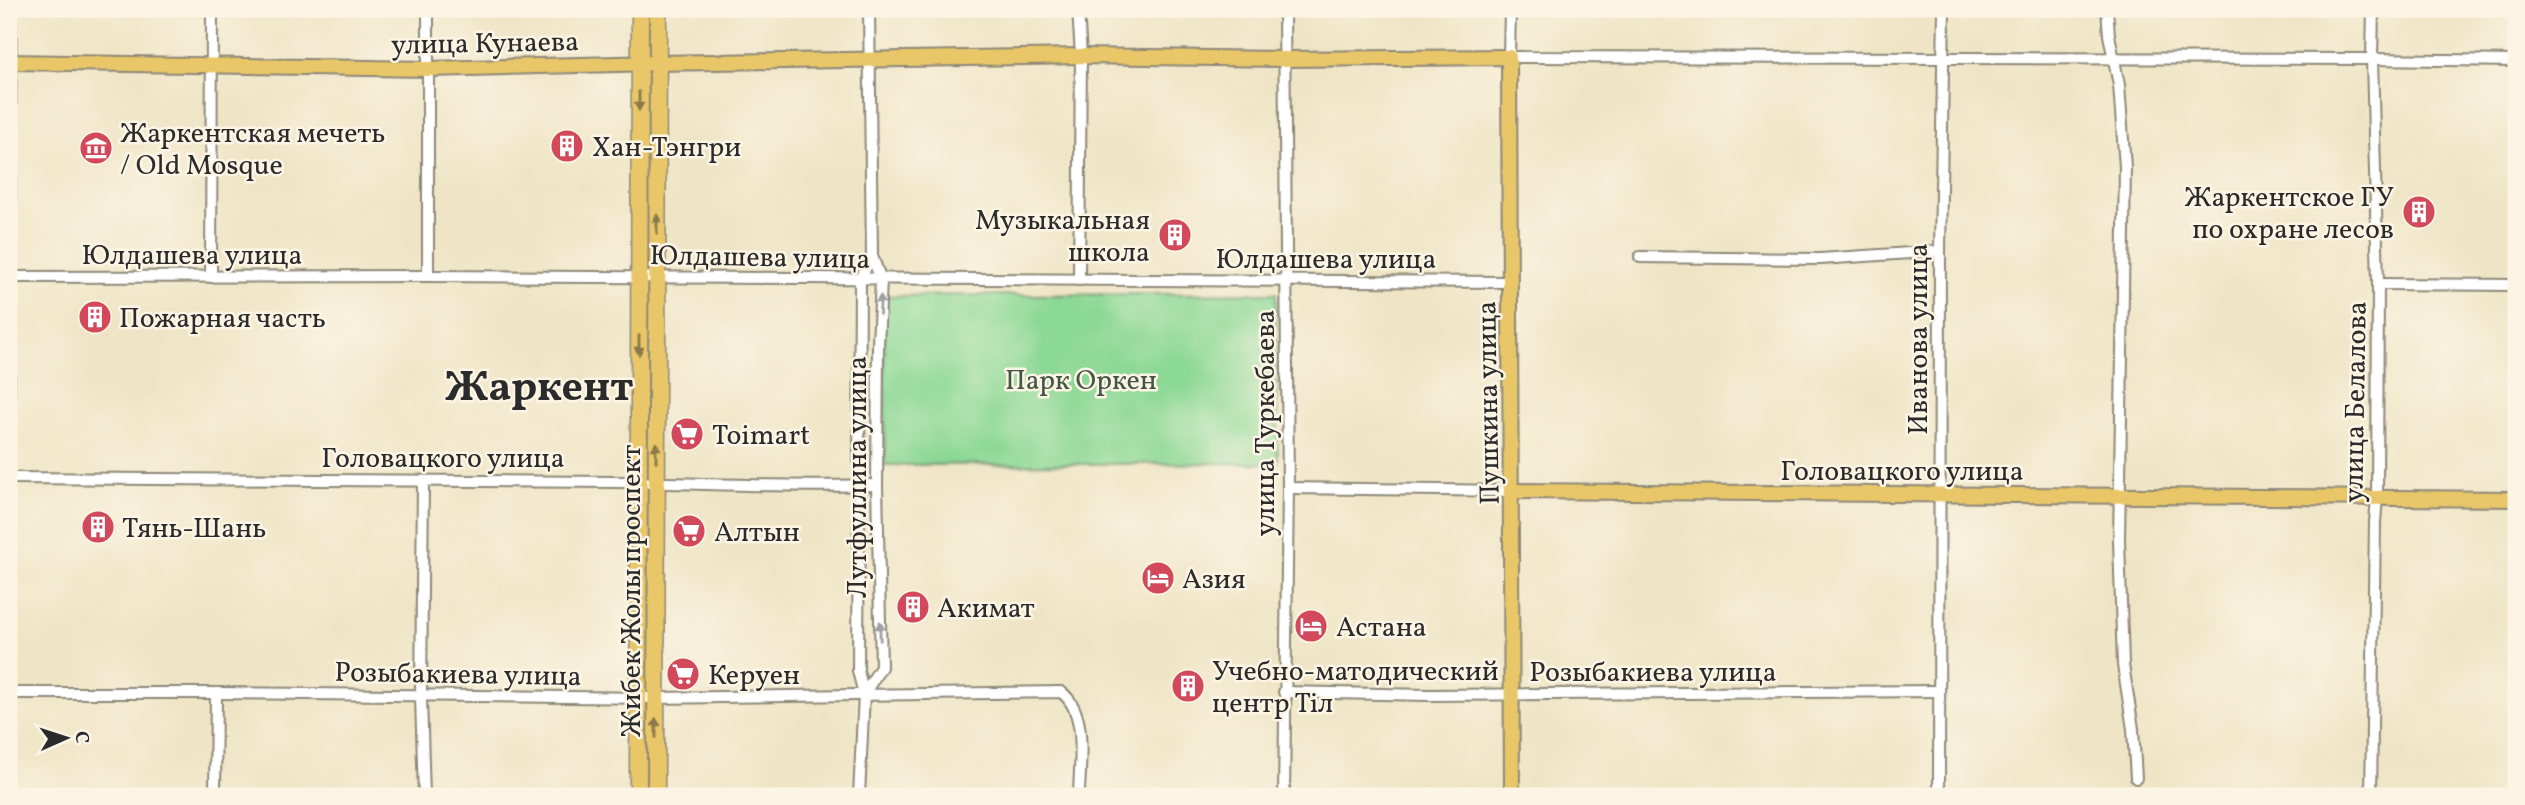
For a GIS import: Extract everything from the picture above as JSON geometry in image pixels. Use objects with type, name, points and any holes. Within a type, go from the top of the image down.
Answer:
[{"type":"highway","name":"Жибек Жолы проспект","points":[[638,796],[640,9]]},
{"type":"highway","name":"Жибек Жолы проспект","points":[[656,796],[658,9]]},
{"type":"main road","name":"улица Кунаева","points":[[9,62],[428,69],[1081,56],[1284,59],[1509,57]]},
{"type":"main road","name":"Пушкина улица","points":[[1509,57],[1513,491],[1512,796]]},
{"type":"main road","name":"Головацкого улица","points":[[1513,491],[2516,499]]},
{"type":"street","points":[[9,416],[11,9]]},
{"type":"street","points":[[211,277],[212,9]]},
{"type":"street","points":[[428,9],[428,276]]},
{"type":"street","name":"Лутфуллина улица","points":[[864,694],[881,667],[877,485],[881,280],[872,256],[869,9]]},
{"type":"street","points":[[1079,9],[1079,280]]},
{"type":"street","name":"улица Туркебаева","points":[[1284,9],[1288,488],[1284,796]]},
{"type":"street","name":"Пушкина улица","points":[[1509,57],[1510,9]]},
{"type":"street","name":"Иванова улица","points":[[1939,796],[1940,251],[1944,9]]},
{"type":"street","points":[[2107,9],[2119,85],[2125,167],[2120,494],[2123,665],[2133,729],[2136,778]]},
{"type":"street","name":"улица Белалова","points":[[2371,796],[2378,284],[2373,9]]},
{"type":"street","name":"улица Кунаева","points":[[1509,57],[2516,61]]},
{"type":"street","points":[[1640,257],[1820,259],[1940,251]]},
{"type":"street","name":"Лутфуллина улица","points":[[859,796],[864,694],[858,671],[860,279],[872,256]]},
{"type":"street","name":"Юлдашева улица","points":[[9,277],[428,276],[1510,282]]},
{"type":"street","points":[[2378,284],[2516,285]]},
{"type":"street","name":"Головацкого улица","points":[[9,478],[877,485]]},
{"type":"street","points":[[423,483],[421,697],[424,796]]},
{"type":"street","name":"Головацкого улица","points":[[1288,488],[1513,491]]},
{"type":"street","name":"Розыбакиева улица","points":[[1284,692],[1512,694],[1939,691]]},
{"type":"street","name":"Розыбакиева улица","points":[[9,694],[216,693],[656,698],[1062,692],[1072,699],[1080,719],[1079,796]]},
{"type":"street","points":[[215,796],[216,693]]},
{"type":"green space","name":"Парк Оркен","points":[[1276,293],[1278,463],[885,465],[884,296]]},
{"type":"place","name":"Хан-Тэнгри","points":[[567,146]]},
{"type":"place","name":"Жаркентская мечеть / Old Mosque","points":[[96,148]]},
{"type":"place","name":"Жаркентское ГУ по охране лесов","points":[[2419,212]]},
{"type":"place","name":"Музыкальная школа","points":[[1175,235]]},
{"type":"place","name":"Пожарная часть","points":[[95,317]]},
{"type":"place","name":"Toimart","points":[[687,434]]},
{"type":"place","name":"Тянь-Шань","points":[[98,527]]},
{"type":"place","name":"Алтын","points":[[689,531]]},
{"type":"place","name":"Азия","points":[[1158,578]]},
{"type":"place","name":"Акимат","points":[[913,607]]},
{"type":"place","name":"Астана","points":[[1311,626]]},
{"type":"place","name":"Керуен","points":[[683,674]]},
{"type":"place","name":"Учебно-матодический центр Тіл","points":[[1188,686]]},
{"type":"district","name":"Жаркент","points":[[539,385]]}]
